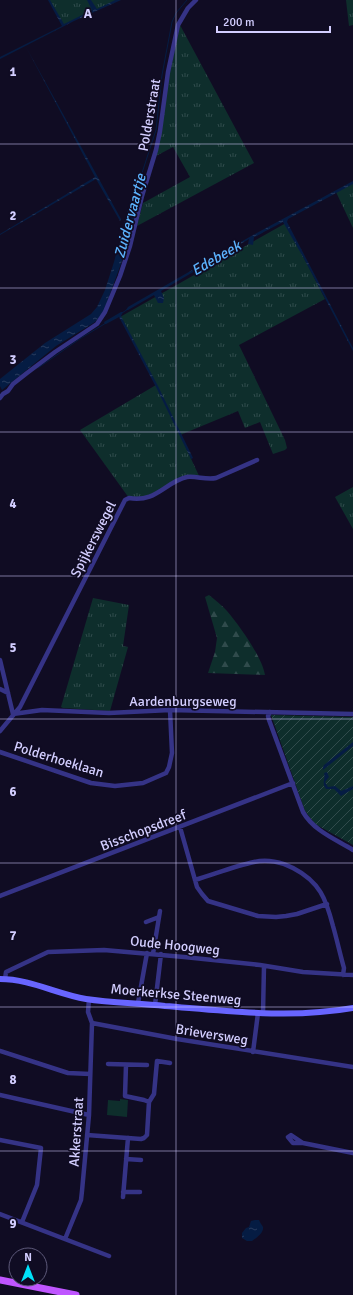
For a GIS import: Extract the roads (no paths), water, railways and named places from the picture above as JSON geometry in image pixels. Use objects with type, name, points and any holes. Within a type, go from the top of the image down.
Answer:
[{"type":"main road","points":[[0,1280],[76,1295]]},
{"type":"street","name":"Polderstraat","points":[[1,393],[8,391],[13,384],[27,373],[97,324],[105,312],[120,276],[130,246],[142,196],[156,150],[168,72],[178,25],[188,8],[196,0]]},
{"type":"street","name":"Spijkerswegel","points":[[13,714],[20,706],[124,500],[129,498],[138,500],[147,498],[188,477],[208,480],[216,478],[257,460]]},
{"type":"street","points":[[0,660],[13,714],[0,731]]},
{"type":"street","points":[[0,689],[8,693]]},
{"type":"street","name":"Aardenburgseweg","points":[[13,714],[42,710],[109,713],[170,710],[353,714]]},
{"type":"street","name":"Polderhoeklaan","points":[[0,752],[91,783],[116,786],[143,783],[166,773],[169,767],[172,753],[170,710]]},
{"type":"street","points":[[270,712],[268,716],[303,812],[309,822],[313,826],[353,850]]},
{"type":"street","name":"Bisschopsdreef","points":[[0,896],[293,784]]},
{"type":"street","points":[[180,827],[196,880],[202,894],[208,901],[258,916],[276,917],[297,914],[327,904]]},
{"type":"street","points":[[196,880],[254,862],[266,861],[277,862],[304,874],[322,893],[327,904],[344,968],[343,975]]},
{"type":"street","points":[[153,954],[160,911]]},
{"type":"street","points":[[146,922],[159,917]]},
{"type":"street","name":"Oude Hoogweg","points":[[3,979],[6,972],[48,952],[104,950],[161,954],[303,972],[353,975]]},
{"type":"street","points":[[138,1003],[147,953]]},
{"type":"street","points":[[155,1005],[161,954]]},
{"type":"street","points":[[253,1052],[260,1013],[264,966]]},
{"type":"street","name":"Moerkerkse Steenweg","points":[[3,979],[27,983],[89,999],[155,1005],[260,1013],[320,1013],[353,1008]]},
{"type":"street","points":[[89,999],[88,1012],[92,1023]]},
{"type":"street","name":"Brieversweg","points":[[92,1023],[253,1052],[353,1067]]},
{"type":"street","name":"Akkerstraat","points":[[65,1239],[81,1200],[89,1114],[92,1023]]},
{"type":"street","points":[[0,1051],[68,1073],[90,1074]]},
{"type":"street","points":[[87,1135],[144,1138],[146,1135],[149,1102],[154,1094],[156,1061],[170,1063]]},
{"type":"street","points":[[108,1064],[147,1065]]},
{"type":"street","points":[[126,1065],[124,1096],[149,1102]]},
{"type":"street","points":[[0,1095],[89,1114]]},
{"type":"street","points":[[128,1138],[123,1194],[140,1192]]},
{"type":"street","points":[[0,1140],[40,1148],[37,1185],[22,1222]]},
{"type":"street","points":[[303,1143],[353,1153]]},
{"type":"street","points":[[126,1159],[141,1160]]},
{"type":"street","points":[[0,1214],[109,1256]]},
{"type":"water","points":[[48,0],[50,0],[64,24],[92,10],[87,0],[91,0],[97,9],[115,0],[121,0],[74,21],[0,59],[0,57],[62,26]]},
{"type":"water","points":[[26,47],[121,219],[120,221],[96,179],[0,235],[95,177]]},
{"type":"water","points":[[137,176],[144,178],[126,250],[103,313],[95,322],[56,346],[2,390],[0,386],[0,379],[45,343],[91,314],[97,307],[105,290],[114,262]]},
{"type":"water","points":[[353,181],[353,184],[288,219],[287,222],[353,348],[353,351],[283,222],[254,237],[253,245],[248,244],[249,239],[161,291],[164,298],[163,303],[158,303],[154,295],[126,310],[128,307],[253,235]]},
{"type":"water","points":[[123,312],[121,316],[158,386],[193,458],[191,459],[156,387],[119,317],[106,324],[104,322]]},
{"type":"water","points":[[353,742],[353,746],[323,770],[324,765]]},
{"type":"water","points":[[327,772],[329,777],[325,782],[328,787],[335,786],[341,791],[353,786],[353,789],[341,796],[334,789],[326,789],[324,784],[324,773]]},
{"type":"water","points":[[259,1220],[263,1229],[252,1241],[247,1241],[242,1238],[242,1233],[249,1227],[251,1221]]},
{"type":"waterway","name":"Zuidervaartje","points":[[141,176],[156,130],[162,75],[172,22],[176,13],[187,0]]},
{"type":"waterway","name":"Edebeek","points":[[268,229],[277,224]]},
{"type":"waterway","name":"Edebeek","points":[[256,236],[263,232]]},
{"type":"waterway","name":"Edebeek","points":[[122,313],[128,309]]},
{"type":"waterway","points":[[38,368],[81,338],[106,323]]}]
